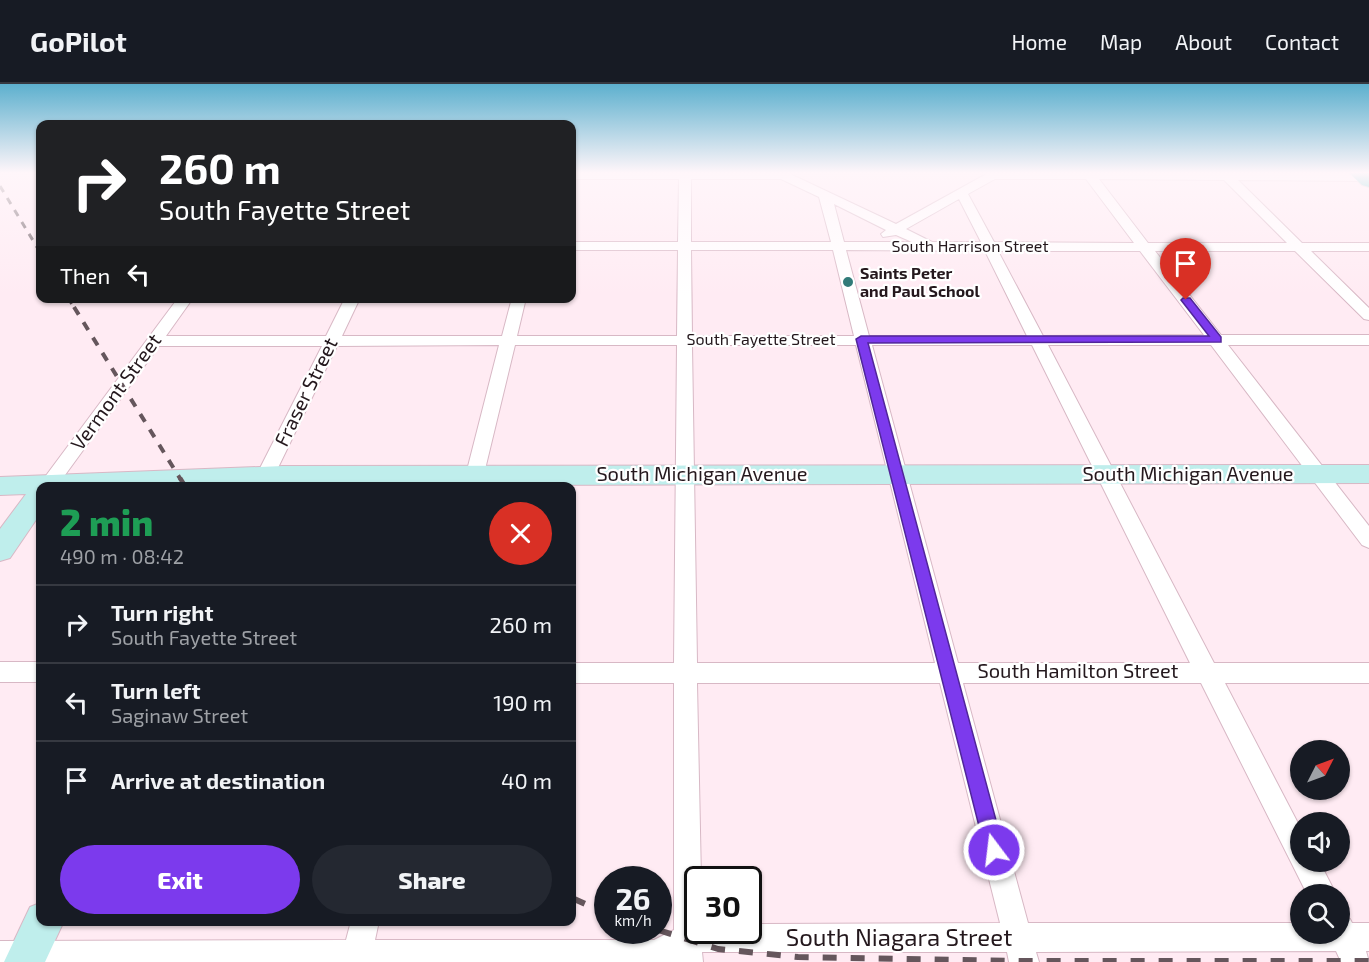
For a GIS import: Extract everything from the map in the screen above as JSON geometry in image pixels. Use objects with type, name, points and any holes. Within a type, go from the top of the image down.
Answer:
[{"type":"street","points":[[686,213],[684,473],[688,950]]},
{"type":"street","points":[[829,213],[1021,950]]},
{"type":"street","points":[[861,213],[931,246]]},
{"type":"street","points":[[868,246],[926,213]]},
{"type":"street","points":[[973,213],[1290,835]]},
{"type":"street","points":[[1119,213],[1369,540]]},
{"type":"street","points":[[1264,213],[1369,316]]},
{"type":"street","name":"South Harrison Street","points":[[576,246],[1369,247]]},
{"type":"street","name":"Vermont Street","points":[[50,482],[182,303]]},
{"type":"street","name":"Fraser Street","points":[[262,481],[350,303]]},
{"type":"street","points":[[474,480],[518,303]]},
{"type":"street","name":"South Fayette Street","points":[[154,341],[1369,340]]},
{"type":"street","name":"South Michigan Avenue","points":[[235,482],[474,480],[684,473],[1369,474]]},
{"type":"street","name":"South Michigan Avenue","points":[[0,486],[36,488]]},
{"type":"street","name":"Vermont Street","points":[[0,550],[36,501]]},
{"type":"street","name":"South Hamilton Street","points":[[576,673],[948,671],[1369,673]]},
{"type":"street","points":[[0,672],[36,672]]},
{"type":"street","points":[[356,957],[364,926]]},
{"type":"street","name":"South Niagara Street","points":[[24,948],[356,957],[655,954],[688,950],[1021,950],[1352,941]]},
{"type":"railway","points":[[16,213],[36,245]]},
{"type":"railway","points":[[71,303],[75,309]]},
{"type":"railway","points":[[74,307],[181,480]]},
{"type":"railway","points":[[180,478],[182,482]]},
{"type":"railway","points":[[576,900],[594,908]]},
{"type":"railway","points":[[672,934],[718,949],[798,957],[1024,961],[1369,961]]},
{"type":"place","name":"Saints Peter and Paul School","points":[[848,282]]},
{"type":"route","points":[[994,850],[861,339],[1217,339],[1186,300]]}]
